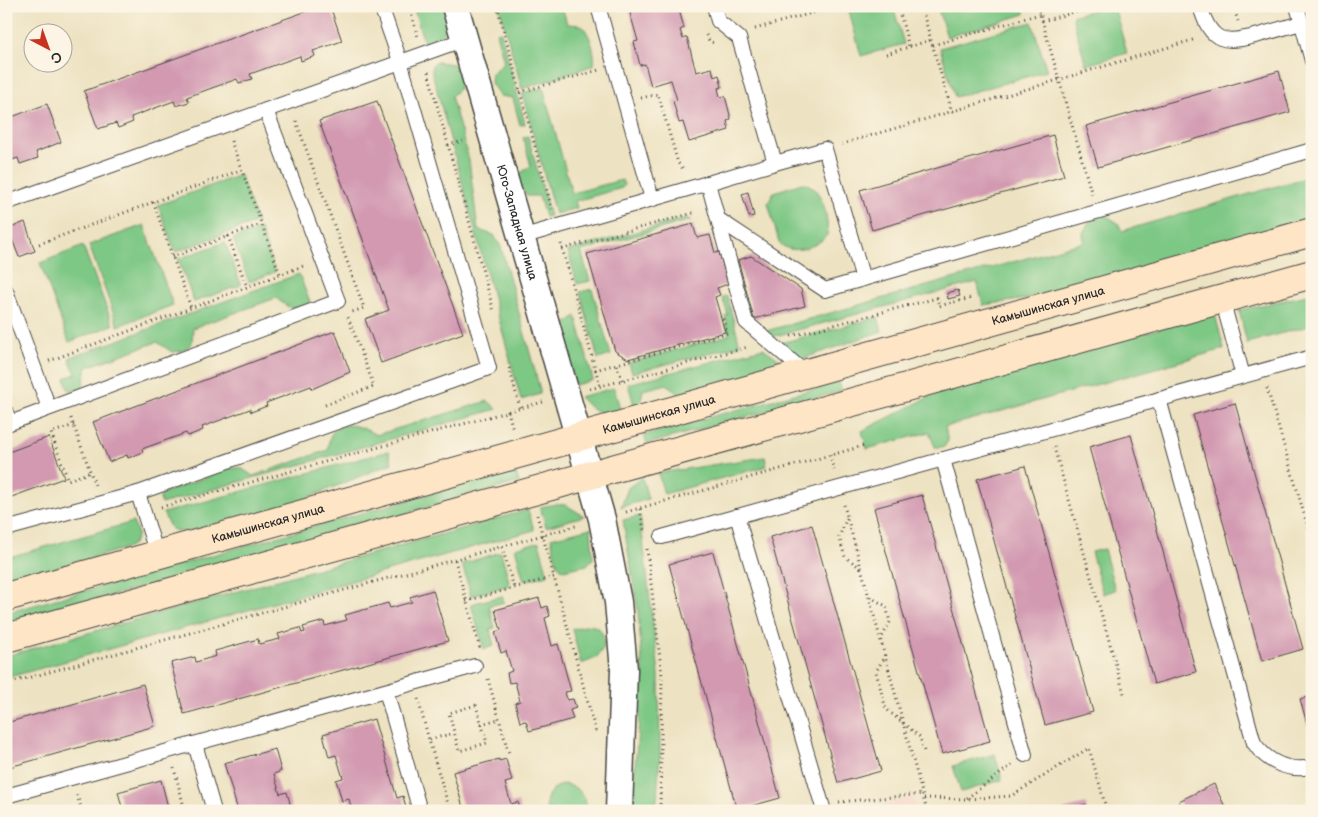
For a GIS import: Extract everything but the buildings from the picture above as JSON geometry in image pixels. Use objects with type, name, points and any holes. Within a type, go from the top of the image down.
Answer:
[{"type":"street","name":"Юго-Западная улица","points":[[456,6],[602,519],[618,602],[624,670],[619,811]]},
{"type":"street","name":"Камышинская улица","points":[[6,597],[854,362],[1312,232]]},
{"type":"street","points":[[6,638],[1312,274]]},
{"type":"street","points":[[854,362],[865,398]]},
{"type":"lane","points":[[6,529],[138,493],[489,368],[400,61],[381,6]]},
{"type":"lane","points":[[598,6],[652,199]]},
{"type":"lane","points":[[714,6],[718,21],[739,38],[775,163]]},
{"type":"lane","points":[[1200,6],[1210,30],[1222,40],[1236,41],[1301,23]]},
{"type":"lane","points":[[1297,6],[1312,60]]},
{"type":"lane","points":[[6,203],[465,39]]},
{"type":"lane","points":[[6,412],[10,422],[338,302],[266,110]]},
{"type":"lane","points":[[521,237],[825,149],[863,279]]},
{"type":"lane","points":[[716,213],[825,290],[1312,150]]},
{"type":"lane","points":[[708,183],[746,322],[807,374]]},
{"type":"lane","points":[[6,291],[49,408]]},
{"type":"lane","points":[[1222,299],[1243,376]]},
{"type":"lane","points":[[662,537],[1312,357]]},
{"type":"lane","points":[[1158,399],[1254,743],[1260,752],[1279,764],[1296,769],[1312,767]]},
{"type":"lane","points":[[943,459],[1024,755]]},
{"type":"lane","points":[[138,493],[157,555]]},
{"type":"lane","points":[[737,516],[822,807]]},
{"type":"lane","points":[[6,796],[475,666]]},
{"type":"lane","points":[[386,690],[420,811]]},
{"type":"lane","points":[[195,744],[214,811]]},
{"type":"path","points":[[410,6],[495,314]]},
{"type":"path","points":[[496,6],[600,386]]},
{"type":"path","points":[[735,35],[837,6]]},
{"type":"path","points":[[898,6],[909,47]]},
{"type":"path","points":[[922,6],[952,112]]},
{"type":"path","points":[[1038,6],[1092,195]]},
{"type":"path","points":[[1042,21],[1082,10],[1082,6]]},
{"type":"path","points":[[837,145],[1240,26],[1234,6]]},
{"type":"path","points":[[933,45],[1040,14]]},
{"type":"path","points":[[886,54],[931,40]]},
{"type":"path","points":[[520,92],[614,66]]},
{"type":"path","points":[[635,96],[642,98],[658,94],[680,168],[692,171]]},
{"type":"path","points":[[224,125],[280,274]]},
{"type":"path","points":[[448,145],[463,141]]},
{"type":"path","points":[[40,244],[241,170]]},
{"type":"path","points":[[1082,198],[1102,192]]},
{"type":"path","points":[[153,202],[191,308]]},
{"type":"path","points":[[562,249],[716,213]]},
{"type":"path","points":[[172,257],[262,224]]},
{"type":"path","points":[[228,236],[247,287]]},
{"type":"path","points":[[34,366],[323,259]]},
{"type":"path","points":[[144,512],[566,395],[937,298],[939,306],[971,298]]},
{"type":"path","points":[[595,370],[727,333],[722,316]]},
{"type":"path","points":[[508,361],[520,408]]},
{"type":"path","points":[[618,364],[622,380]]},
{"type":"path","points":[[1266,385],[1312,541]]},
{"type":"path","points":[[61,420],[70,416],[97,489]]},
{"type":"path","points":[[74,425],[51,433],[68,480],[90,472]]},
{"type":"path","points":[[1053,444],[1125,697]]},
{"type":"path","points":[[6,684],[863,446]]},
{"type":"path","points":[[830,455],[928,811]]},
{"type":"path","points":[[640,508],[645,536]]},
{"type":"path","points":[[847,518],[839,537],[845,557],[861,568]]},
{"type":"path","points":[[647,545],[662,676],[660,811]]},
{"type":"path","points":[[502,547],[514,588]]},
{"type":"path","points":[[466,601],[554,577],[596,738]]},
{"type":"path","points":[[869,597],[886,606],[890,622],[881,640]]},
{"type":"path","points":[[885,655],[876,672],[886,709],[920,738],[924,751]]},
{"type":"path","points":[[413,683],[450,811]]},
{"type":"path","points":[[476,705],[487,744],[459,751],[454,733],[449,713],[476,705]]},
{"type":"path","points":[[481,724],[500,719]]},
{"type":"path","points":[[429,740],[454,733]]},
{"type":"path","points":[[924,798],[966,799],[1011,796],[1089,748],[1107,811]]},
{"type":"path","points":[[169,751],[186,811]]},
{"type":"path","points":[[966,799],[1024,755]]},
{"type":"path","points":[[822,807],[923,794]]},
{"type":"shaded area","points":[[913,797],[917,811],[867,811]]},
{"type":"green space","points":[[413,6],[445,6],[446,26],[442,37],[438,41],[424,43]]},
{"type":"green space","points":[[499,6],[562,6],[567,24],[581,25],[590,38],[594,65],[522,89]]},
{"type":"green space","points":[[893,6],[904,44],[861,56],[848,7]]},
{"type":"green space","points":[[937,6],[1023,6],[1025,14],[947,37]]},
{"type":"green space","points":[[1114,6],[1127,53],[1086,65],[1072,16]]},
{"type":"green space","points":[[1032,22],[1047,71],[955,97],[940,48]]},
{"type":"green space","points":[[501,32],[525,124],[520,125],[513,98],[500,96],[491,83],[492,73],[504,62],[496,33]]},
{"type":"green space","points":[[437,62],[454,64],[460,70],[463,78],[458,90],[451,96],[469,160],[478,230],[494,235],[501,247],[540,390],[540,394],[521,400],[432,72],[432,65]]},
{"type":"green space","points":[[543,88],[572,193],[622,180],[624,185],[622,188],[575,201],[577,208],[555,214],[522,93]]},
{"type":"green space","points":[[528,136],[550,216],[545,217],[539,196],[527,196],[518,183],[519,174],[531,166],[523,137]]},
{"type":"green space","points":[[240,175],[257,222],[175,252],[158,205]]},
{"type":"green space","points":[[1305,178],[1312,178],[1312,223],[1071,293],[983,305],[977,282],[768,338],[766,331],[1084,242],[1083,233],[1090,220],[1105,215],[1118,223],[1122,231]]},
{"type":"green space","points":[[802,183],[815,189],[823,203],[827,220],[827,235],[811,246],[797,250],[790,249],[779,242],[768,203],[774,192]]},
{"type":"green space","points":[[685,218],[691,220],[581,251],[590,281],[577,284],[568,251]]},
{"type":"green space","points":[[144,225],[173,305],[118,326],[89,245]]},
{"type":"green space","points":[[260,229],[275,272],[249,282],[233,239]]},
{"type":"green space","points":[[225,242],[241,285],[194,302],[178,259]]},
{"type":"green space","points":[[83,246],[113,325],[69,342],[40,263]]},
{"type":"green space","points":[[299,274],[311,305],[292,308],[276,298],[193,328],[192,343],[183,351],[172,352],[157,342],[87,367],[83,387],[74,391],[68,389],[65,378],[76,374],[69,358]]},
{"type":"green space","points":[[592,289],[611,355],[598,359],[580,292]]},
{"type":"green space","points":[[1312,294],[1312,325],[1247,343],[1239,310]]},
{"type":"green space","points":[[727,296],[740,345],[632,373],[629,363],[729,335],[725,316],[728,315],[722,297]]},
{"type":"green space","points":[[1215,314],[1224,349],[945,427],[948,441],[944,447],[935,447],[929,432],[867,449],[862,431],[935,394],[1026,364]]},
{"type":"green space","points":[[576,316],[593,380],[575,385],[559,329]]},
{"type":"green space","points":[[878,317],[882,331],[802,359],[781,343]]},
{"type":"green space","points":[[763,348],[786,364],[679,395],[667,384],[643,390],[640,406],[635,408],[628,384]]},
{"type":"green space","points":[[839,382],[842,391],[647,444],[644,435]]},
{"type":"green space","points":[[614,388],[621,412],[603,413],[588,406],[579,397]]},
{"type":"green space","points":[[488,401],[497,409],[161,504],[160,497],[163,493],[231,468],[241,468],[253,476],[328,450],[329,439],[333,432],[338,427],[344,425],[360,427],[376,435]]},
{"type":"green space","points":[[389,451],[392,463],[293,504],[185,533],[171,529],[163,513]]},
{"type":"green space","points":[[765,457],[767,466],[664,494],[658,473]]},
{"type":"green space","points":[[515,470],[519,482],[6,625],[6,613]]},
{"type":"green space","points":[[642,477],[648,499],[621,507],[628,488]]},
{"type":"green space","points":[[556,504],[566,505],[584,516],[546,527],[540,507]]},
{"type":"green space","points":[[528,510],[534,530],[6,678],[6,656]]},
{"type":"green space","points":[[640,516],[659,674],[660,754],[656,811],[631,811],[643,676],[638,611],[623,520]]},
{"type":"green space","points":[[133,522],[138,534],[134,543],[127,548],[6,582],[6,558]]},
{"type":"green space","points":[[591,528],[593,559],[587,565],[563,570],[557,564],[551,538]]},
{"type":"green space","points":[[539,542],[548,575],[524,581],[515,548]]},
{"type":"green space","points":[[1104,549],[1115,590],[1103,594],[1091,552]]},
{"type":"green space","points":[[501,552],[510,585],[471,596],[462,564]]},
{"type":"green space","points":[[502,596],[504,602],[489,606],[495,628],[490,629],[494,646],[484,649],[471,604]]},
{"type":"green space","points":[[590,625],[602,633],[604,647],[596,658],[581,664],[572,629]]},
{"type":"green space","points":[[995,754],[1002,780],[961,792],[953,766]]},
{"type":"green space","points":[[563,784],[574,787],[580,792],[583,796],[586,811],[547,811],[546,802],[549,794]]}]
